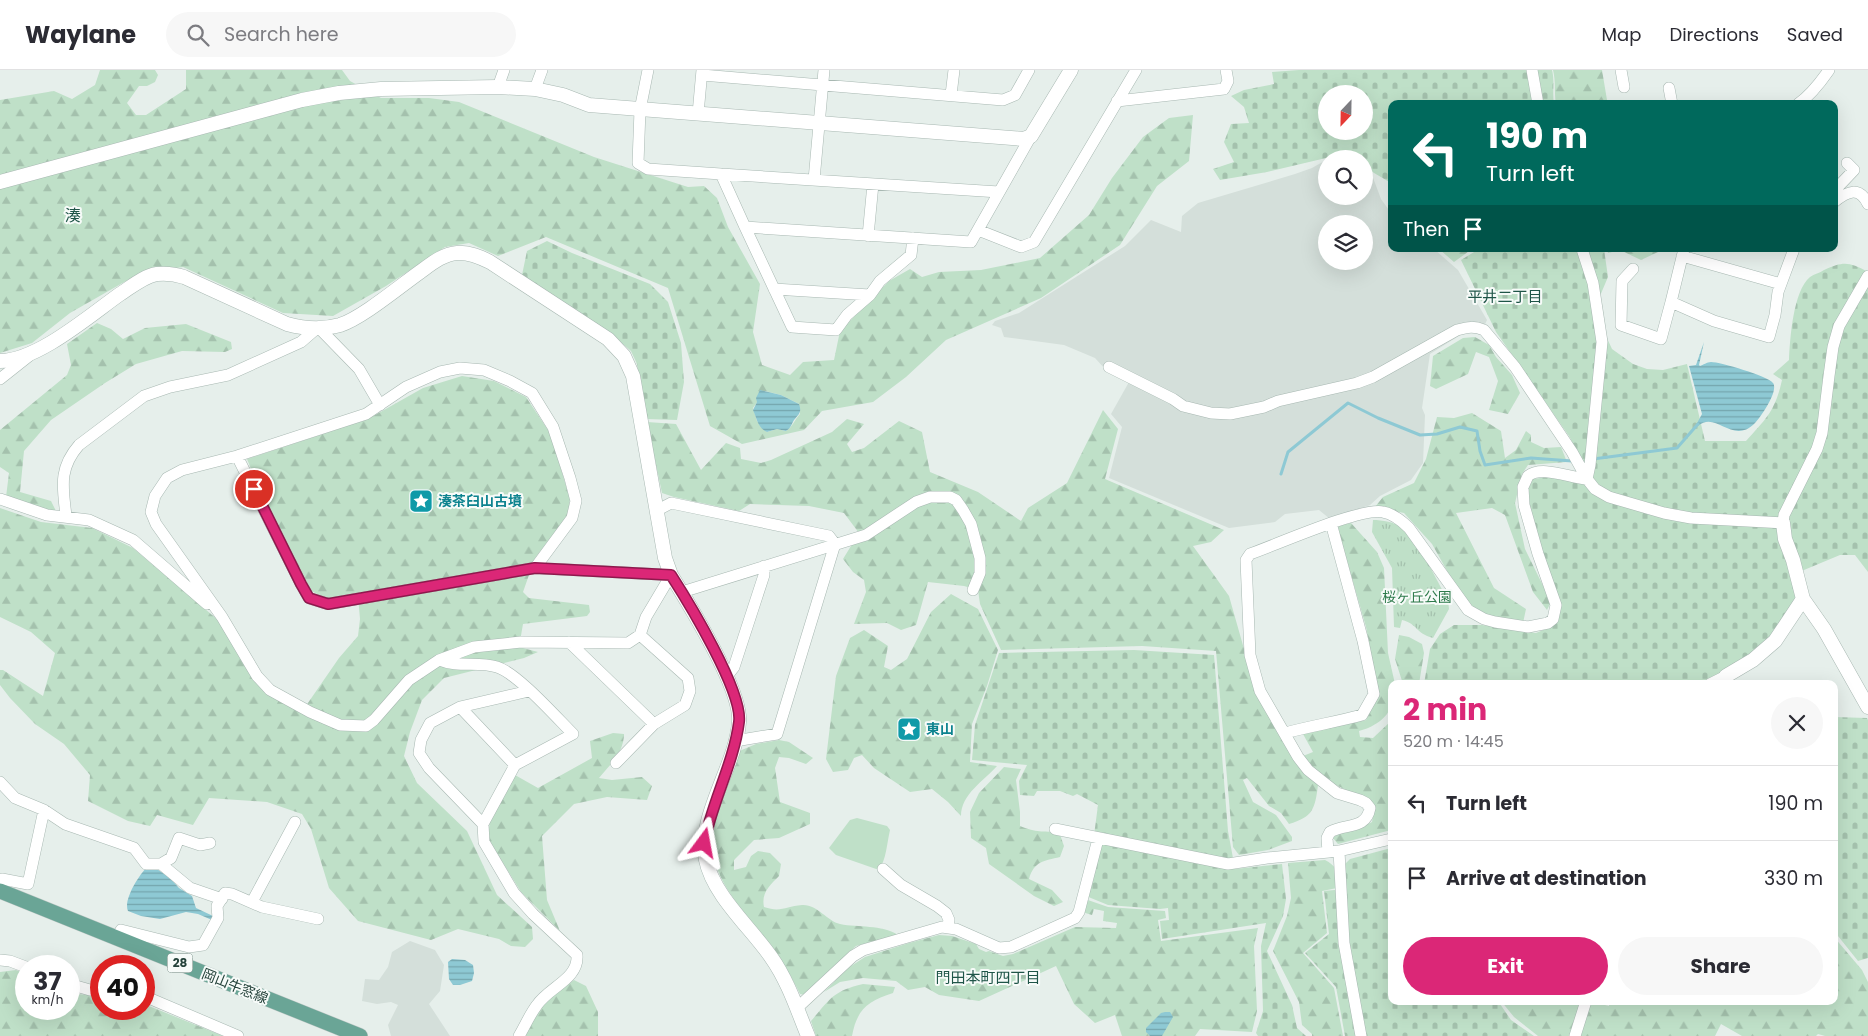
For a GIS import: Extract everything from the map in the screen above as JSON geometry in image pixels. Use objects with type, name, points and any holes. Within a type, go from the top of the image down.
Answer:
[{"type":"main road","name":"岡山牛窓線","points":[[0,890],[360,1036]]},
{"type":"street","points":[[498,87],[504,70]]},
{"type":"street","points":[[535,89],[542,70]]},
{"type":"street","points":[[646,70],[640,110],[638,163],[648,169],[999,192]]},
{"type":"street","points":[[814,180],[824,70]]},
{"type":"street","points":[[951,95],[954,70]]},
{"type":"street","points":[[698,114],[702,73],[1003,100],[1015,95],[1029,70]]},
{"type":"street","points":[[745,227],[970,242],[1031,136],[1072,70]]},
{"type":"street","points":[[978,230],[1021,247],[1034,242],[1136,70]]},
{"type":"street","points":[[1117,100],[1224,89],[1228,81],[1226,70]]},
{"type":"street","points":[[1532,70],[1537,100]]},
{"type":"street","points":[[1621,70],[1624,87]]},
{"type":"street","points":[[1804,100],[1815,89],[1829,70]]},
{"type":"street","points":[[0,182],[302,100],[339,93],[381,89],[498,87],[535,89],[589,105],[640,110],[1014,139],[1024,139],[1031,136]]},
{"type":"street","points":[[1669,88],[1671,100]]},
{"type":"street","points":[[1838,187],[1854,170],[1848,163]]},
{"type":"street","points":[[722,174],[792,327],[836,330],[847,316],[870,295],[880,281],[911,255],[913,238]]},
{"type":"street","points":[[868,236],[873,184]]},
{"type":"street","points":[[1838,199],[1850,192],[1858,192],[1864,195],[1868,204]]},
{"type":"street","points":[[1583,252],[1593,284],[1602,342],[1587,479]]},
{"type":"street","points":[[1670,302],[1714,321],[1769,337],[1780,284],[1793,252]]},
{"type":"street","points":[[1634,270],[1622,280],[1621,325],[1661,339],[1683,253],[1780,284]]},
{"type":"street","points":[[0,379],[29,356],[139,282],[156,274],[175,274],[184,277],[287,324],[318,329],[340,325],[356,317],[437,260],[452,254],[471,254],[490,262],[600,333],[624,356],[633,376],[665,558],[671,575],[727,676],[735,697],[740,720],[708,825],[704,843],[706,859],[713,879],[724,896],[771,956],[785,978],[808,1036]]},
{"type":"street","points":[[1868,276],[1839,326],[1833,347],[1822,433],[1817,449],[1784,515],[1783,523],[1785,539],[1793,560],[1803,599],[1824,629],[1868,707]]},
{"type":"street","points":[[774,289],[870,295]]},
{"type":"street","points":[[1109,367],[1184,406],[1211,413],[1230,414],[1264,407],[1278,401],[1357,384],[1457,330],[1470,326],[1478,327],[1484,330],[1515,367],[1595,489],[1609,497],[1664,513],[1691,518],[1783,523]]},
{"type":"street","points":[[318,329],[359,369],[380,405]]},
{"type":"street","points":[[66,516],[62,482],[72,453],[86,440],[144,396],[170,387],[228,375],[301,342],[318,329]]},
{"type":"street","points":[[0,361],[9,361],[29,356]]},
{"type":"street","points":[[535,568],[572,518],[576,501],[553,426],[532,393],[484,370],[460,368],[440,372],[406,387],[366,414],[237,456],[182,470],[167,478],[155,496],[151,512],[156,524],[222,617],[257,676],[270,690],[310,712],[340,725],[366,726],[374,720],[408,680],[439,660],[474,647],[521,642],[628,643],[640,635],[646,617],[671,575]]},
{"type":"street","points":[[237,456],[309,598],[328,604],[343,603],[535,568],[671,575]]},
{"type":"street","points":[[1361,1036],[1344,943],[1333,852],[1327,838],[1330,832],[1359,824],[1365,820],[1370,808],[1360,800],[1337,793],[1308,770],[1298,757],[1286,733],[1260,691],[1250,655],[1246,560],[1250,554],[1331,523],[1373,511],[1383,512],[1397,517],[1409,528],[1468,610],[1484,619],[1495,622],[1528,627],[1548,623],[1553,619],[1556,606],[1524,505],[1523,487],[1528,476],[1538,472],[1549,472],[1587,479]]},
{"type":"street","points":[[682,592],[866,535],[916,502],[930,497],[950,497],[956,500],[971,524],[980,558],[980,573],[974,590]]},
{"type":"street","points":[[0,499],[47,515],[89,520],[133,540],[222,617]]},
{"type":"street","points":[[656,511],[671,503],[828,536],[835,544]]},
{"type":"street","points":[[1286,733],[1316,724],[1326,724],[1362,715],[1374,694],[1363,642],[1331,523]]},
{"type":"street","points":[[735,741],[777,734],[835,544]]},
{"type":"street","points":[[727,676],[734,667],[764,575],[764,566]]},
{"type":"street","points":[[1718,680],[1753,660],[1774,641],[1803,599]]},
{"type":"street","points":[[616,763],[654,724],[685,705],[690,691],[688,678],[640,635]]},
{"type":"street","points":[[569,642],[654,724]]},
{"type":"street","points":[[439,660],[449,664],[495,666],[505,670],[573,734],[515,765],[483,824],[484,842],[514,893],[533,914],[577,955],[578,964],[574,972],[553,988],[537,1004],[519,1036]]},
{"type":"street","points":[[483,824],[429,768],[419,753],[421,740],[430,723],[460,707],[529,691]]},
{"type":"street","points":[[460,707],[515,765]]},
{"type":"street","points":[[0,782],[15,798],[44,810],[65,824],[134,848],[146,864],[161,864],[171,858],[178,838],[200,846],[210,843]]},
{"type":"street","points":[[0,880],[28,884],[44,810]]},
{"type":"street","points":[[252,902],[295,822]]},
{"type":"street","points":[[1055,829],[1228,864],[1267,858],[1333,852],[1388,840]]},
{"type":"street","points":[[797,1008],[853,956],[863,950],[942,927],[956,929],[999,948],[1011,947],[1075,918],[1079,912],[1098,839]]},
{"type":"street","points":[[161,864],[190,888],[222,899]]},
{"type":"street","points":[[883,869],[901,884],[938,906],[946,913],[949,920],[948,928]]},
{"type":"street","points":[[117,938],[121,930],[190,947],[203,945],[218,918],[217,906],[225,893],[232,894],[262,907],[318,919]]},
{"type":"street","points":[[0,960],[15,963]]},
{"type":"street","points":[[155,1001],[238,1036]]},
{"type":"street","points":[[1575,1036],[1585,1005]]},
{"type":"shaded area","points":[[1318,165],[1318,205],[1373,205],[1373,178],[1381,199],[1388,209],[1388,252],[1437,252],[1458,270],[1487,320],[1480,335],[1473,332],[1462,334],[1430,354],[1422,408],[1425,415],[1423,463],[1411,480],[1380,496],[1370,505],[1330,519],[1319,510],[1285,514],[1275,522],[1229,528],[1109,478],[1122,427],[1111,414],[1129,382],[1105,369],[1095,358],[1064,345],[1004,337],[1001,328],[992,325],[995,321],[1019,313],[1125,246],[1151,220],[1181,232],[1182,216],[1198,203],[1295,174]]},
{"type":"shaded area","points":[[410,941],[435,950],[444,965],[440,991],[429,1004],[450,1036],[391,1036],[388,1025],[398,1005],[391,1002],[377,1004],[362,1001],[365,979],[379,980],[388,967],[392,952]]},
{"type":"green space","points":[[100,70],[155,70],[158,75],[155,82],[147,86],[139,86],[127,103],[136,115],[146,115],[186,89],[186,70],[342,70],[350,81],[381,98],[429,98],[459,102],[594,157],[688,187],[704,186],[717,198],[728,227],[760,284],[753,332],[762,365],[790,375],[803,362],[834,360],[840,331],[889,281],[910,269],[922,277],[939,272],[981,270],[1040,258],[1089,215],[1112,178],[1143,137],[1169,118],[1193,115],[1189,161],[1157,186],[1120,245],[1041,298],[946,340],[906,377],[873,402],[822,411],[804,430],[742,444],[710,426],[668,288],[546,237],[498,256],[469,243],[445,247],[386,286],[333,316],[283,313],[183,267],[140,273],[70,313],[32,343],[0,353],[0,100],[54,91],[72,99],[95,85]],"holes":[[[765,391],[781,395],[799,404],[800,414],[786,431],[777,429],[767,432],[757,421],[753,408]]]},
{"type":"green space","points":[[1299,70],[1552,70],[1554,100],[1388,100],[1388,181],[1373,172],[1373,150],[1318,150],[1318,160],[1267,172],[1220,180],[1213,169],[1234,162],[1224,142],[1231,124],[1249,123],[1244,107],[1231,96],[1244,90],[1274,84],[1272,72]]},
{"type":"green space","points":[[1553,70],[1602,70],[1607,100],[1556,100]]},
{"type":"green space","points":[[547,241],[650,284],[668,302],[681,343],[684,382],[677,420],[646,419],[637,364],[631,351],[615,337],[522,275],[527,251]]},
{"type":"green space","points":[[1442,252],[1468,252],[1454,262]]},
{"type":"green space","points":[[1474,252],[1604,252],[1608,277],[1594,310],[1612,349],[1633,364],[1647,369],[1663,370],[1687,364],[1705,441],[1746,441],[1769,414],[1782,380],[1773,374],[1789,360],[1796,304],[1804,284],[1810,277],[1842,264],[1856,266],[1868,272],[1868,572],[1855,555],[1840,555],[1792,575],[1798,598],[1777,631],[1742,663],[1707,680],[1425,680],[1430,649],[1440,634],[1454,625],[1482,625],[1536,633],[1553,626],[1558,607],[1528,503],[1527,485],[1533,479],[1548,477],[1568,480],[1583,462],[1569,436],[1496,332],[1461,260]]},
{"type":"green space","points":[[1624,252],[1658,252],[1641,260]]},
{"type":"green space","points":[[97,323],[111,329],[123,339],[145,328],[186,324],[231,342],[232,349],[225,352],[182,351],[136,364],[105,383],[51,420],[24,451],[20,492],[51,501],[56,511],[46,511],[6,497],[9,473],[0,467],[0,430],[67,375],[71,365],[67,344]]},
{"type":"green space","points":[[1475,337],[1489,345],[1496,357],[1512,375],[1520,393],[1508,414],[1489,410],[1498,381],[1489,357],[1476,352],[1468,374],[1436,389],[1430,386],[1433,356],[1463,338]]},
{"type":"green space","points":[[462,376],[494,381],[526,397],[550,433],[570,499],[568,515],[535,558],[523,592],[529,598],[589,605],[590,612],[587,616],[523,624],[519,647],[538,652],[524,658],[444,678],[422,700],[410,732],[404,756],[417,783],[467,831],[497,895],[532,927],[533,939],[525,947],[511,946],[499,939],[458,929],[431,940],[358,921],[329,888],[311,829],[302,814],[267,802],[209,798],[193,825],[157,815],[150,826],[128,821],[88,801],[90,775],[64,744],[35,724],[0,685],[0,670],[3,670],[43,696],[55,653],[31,632],[0,617],[0,508],[41,522],[92,528],[133,548],[218,620],[250,674],[301,713],[339,658],[358,636],[360,619],[358,596],[333,599],[323,597],[310,590],[260,491],[247,459],[368,419],[423,388]]},
{"type":"green space","points":[[1103,410],[1118,429],[1105,479],[1224,530],[1211,542],[1193,546],[1229,596],[1248,663],[1318,785],[1316,800],[1311,811],[1303,818],[1289,824],[1281,813],[1269,806],[1247,778],[1243,780],[1253,802],[1276,815],[1292,837],[1292,841],[1268,850],[1239,855],[1233,847],[1216,651],[1142,646],[1001,650],[980,604],[978,590],[964,586],[928,582],[916,625],[901,630],[887,623],[854,624],[866,592],[864,580],[853,572],[843,559],[859,533],[844,513],[809,506],[750,504],[739,511],[662,493],[647,422],[676,424],[701,470],[726,443],[740,448],[741,459],[761,463],[832,432],[847,419],[864,424],[847,444],[852,452],[864,448],[899,421],[922,432],[930,472],[978,492],[1021,521],[1028,508],[1067,483]]},
{"type":"green space","points":[[1472,413],[1501,431],[1505,458],[1516,450],[1526,431],[1531,435],[1531,442],[1544,448],[1561,447],[1567,462],[1528,465],[1522,474],[1515,503],[1525,549],[1551,602],[1547,610],[1533,592],[1505,515],[1492,508],[1456,513],[1494,588],[1526,609],[1523,623],[1488,615],[1472,606],[1455,585],[1432,544],[1404,513],[1375,507],[1383,497],[1414,483],[1426,459],[1437,417],[1454,418]]},
{"type":"green space","name":"桜ヶ丘公園","points":[[1373,520],[1396,524],[1409,535],[1421,552],[1448,600],[1449,609],[1433,638],[1423,634],[1411,624],[1402,620],[1400,628],[1394,627],[1392,568],[1372,532]]},
{"type":"green space","points":[[1351,523],[1377,552],[1384,568],[1388,653],[1394,680],[1388,680],[1387,714],[1374,725],[1359,731],[1360,737],[1373,738],[1388,724],[1388,831],[1338,844],[1333,838],[1372,822],[1374,810],[1312,767],[1303,756],[1313,752],[1303,734],[1366,720],[1379,694],[1366,627],[1337,526]]},
{"type":"green space","points":[[951,594],[978,609],[998,650],[987,686],[972,724],[970,762],[997,766],[969,794],[962,808],[961,816],[932,789],[910,792],[874,768],[862,755],[854,758],[848,770],[833,772],[826,759],[836,676],[850,638],[864,630],[888,646],[884,667],[891,670],[907,659],[931,612]]},
{"type":"green space","points":[[1399,635],[1409,637],[1422,644],[1424,653],[1420,680],[1402,680],[1395,659]]},
{"type":"green space","points":[[1134,650],[1214,655],[1228,831],[1235,869],[1282,864],[1286,899],[1283,916],[1267,951],[1292,1005],[1297,1028],[1306,1036],[1258,1036],[1256,1033],[1263,1011],[1261,946],[1266,923],[1162,939],[1160,921],[1169,920],[1168,908],[1108,905],[1086,896],[1098,805],[1077,794],[1073,796],[1060,791],[1037,791],[1034,796],[1020,795],[1019,781],[1027,765],[972,760],[975,725],[999,653]]},
{"type":"green space","points":[[1838,717],[1867,718],[1868,720],[1868,958],[1858,961],[1838,936]]},
{"type":"green space","points":[[613,733],[624,734],[622,747],[616,758],[599,778],[612,780],[642,777],[652,786],[647,800],[607,797],[574,804],[542,836],[547,900],[560,931],[521,892],[488,839],[490,819],[515,775],[538,788],[592,758],[590,741]]},
{"type":"green space","points":[[779,740],[789,742],[813,758],[806,764],[789,758],[779,757],[775,768],[780,802],[810,813],[810,824],[779,838],[754,840],[734,860],[734,870],[746,867],[751,856],[758,851],[770,853],[781,864],[779,876],[765,893],[764,907],[779,909],[807,905],[840,924],[884,929],[898,935],[856,946],[823,976],[806,995],[800,994],[772,948],[730,893],[716,866],[713,851],[713,836],[717,815],[737,752],[756,744]]},
{"type":"green space","points":[[1004,767],[1021,769],[1016,780],[1020,826],[1035,831],[1059,832],[1064,846],[1060,857],[1037,865],[1029,879],[1052,890],[1063,902],[1054,906],[1034,896],[989,864],[986,848],[971,838],[970,812],[979,793]]},
{"type":"green space","points":[[857,818],[887,826],[890,830],[885,856],[879,870],[836,855],[829,848],[850,820]]},
{"type":"green space","points":[[1388,849],[1388,1005],[1501,1005],[1511,1020],[1534,1036],[1345,1036],[1336,987],[1305,953],[1329,934],[1324,891],[1345,889],[1345,864],[1350,859]]},
{"type":"green space","points":[[1325,860],[1335,868],[1337,879],[1337,888],[1322,891],[1327,933],[1303,953],[1334,988],[1343,1036],[1312,1036],[1302,1025],[1299,1002],[1273,951],[1287,916],[1291,898],[1288,863]]},
{"type":"green space","points":[[1085,899],[1108,907],[1165,911],[1166,918],[1158,920],[1161,941],[1258,928],[1254,946],[1257,1011],[1252,1032],[1200,1029],[1195,1036],[1122,1036],[1115,1015],[1095,1023],[1074,1004],[1056,966],[979,1001],[939,995],[925,987],[908,990],[896,981],[863,978],[840,982],[824,992],[848,968],[865,957],[939,935],[952,936],[976,944],[979,949],[986,952],[989,951],[1003,956],[1013,954],[1075,927],[1116,928],[1117,923],[1103,921],[1104,911],[1094,909],[1092,915],[1082,912]]},
{"type":"green space","points":[[1838,942],[1862,970],[1868,982],[1868,1036],[1825,1036],[1818,1034],[1816,1036],[1742,1036],[1721,1024],[1715,1036],[1538,1036],[1514,1017],[1504,1005],[1838,1005]]},
{"type":"green space","points":[[15,970],[15,1020],[80,1020],[80,994],[90,995],[90,1020],[155,1020],[155,1008],[223,1036],[0,1036],[0,972]]},
{"type":"green space","points":[[574,980],[586,986],[598,1012],[598,1036],[525,1036],[537,1012],[551,997]]},
{"type":"green space","points":[[863,984],[895,987],[893,993],[877,999],[865,1007],[857,1019],[852,1036],[816,1036],[811,1021],[823,1007],[838,993]]},
{"type":"water","points":[[1704,342],[1700,366],[1711,362],[1724,364],[1754,373],[1773,383],[1773,392],[1768,404],[1757,421],[1746,429],[1731,430],[1711,422],[1696,425],[1702,414],[1689,366],[1696,365]]},
{"type":"water","points":[[760,390],[781,395],[799,404],[800,413],[786,431],[777,429],[767,432],[760,426],[753,410]]},
{"type":"water","points":[[147,867],[154,867],[170,878],[179,888],[192,896],[196,908],[213,916],[212,920],[198,914],[186,912],[160,919],[141,916],[128,911],[127,906],[130,894]]},
{"type":"water","points":[[452,959],[465,960],[473,965],[472,981],[453,985],[449,979],[448,962]]},
{"type":"water","points":[[1170,1012],[1173,1017],[1162,1036],[1150,1036],[1146,1032],[1146,1028],[1161,1013]]},
{"type":"waterway","points":[[1281,474],[1288,452],[1348,403],[1378,418],[1420,435],[1437,434],[1460,427],[1477,431],[1480,451],[1485,465],[1531,458],[1572,461]]},
{"type":"waterway","points":[[1593,459],[1677,448],[1698,424]]},
{"type":"place","name":"湊茶臼山古墳","points":[[421,501]]},
{"type":"place","name":"東山","points":[[909,729]]},
{"type":"district","name":"湊","points":[[73,215]]},
{"type":"district","name":"平井二丁目","points":[[1505,297]]},
{"type":"district","name":"門田本町四丁目","points":[[988,978]]},
{"type":"route","points":[[254,489],[309,598],[328,604],[343,603],[535,568],[671,575],[724,670],[735,697],[740,720],[732,754],[708,825],[704,843]]}]
